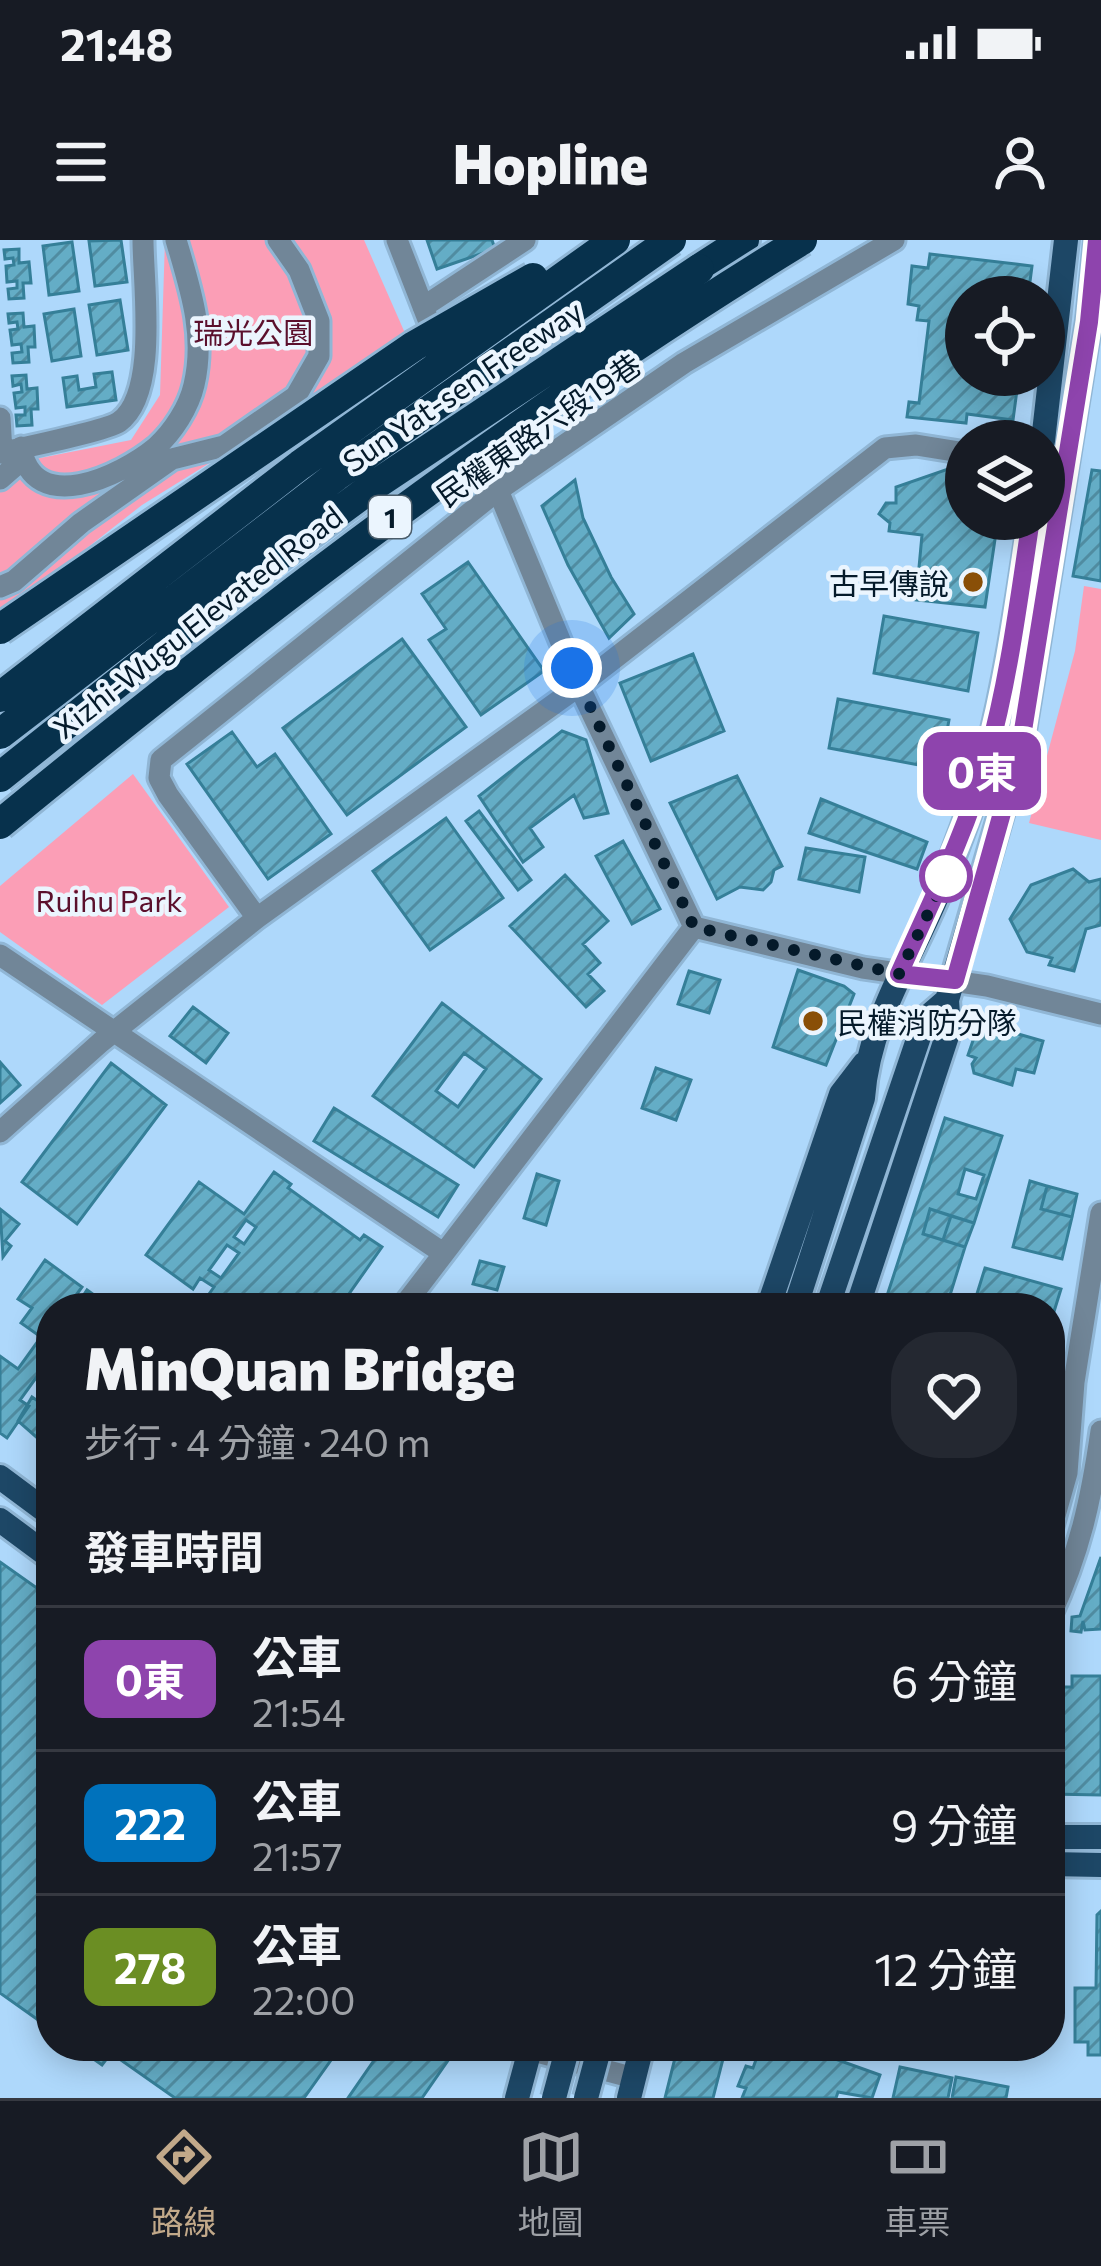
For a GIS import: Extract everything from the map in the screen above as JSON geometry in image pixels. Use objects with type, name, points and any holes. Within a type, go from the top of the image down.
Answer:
[{"type":"highway","points":[[0,629],[414,346],[601,240]]},
{"type":"highway","name":"Xizhi-Wugu Elevated Road","points":[[0,697],[300,465],[615,240]]},
{"type":"highway","name":"Sun Yat-sen Freeway","points":[[0,734],[336,476],[671,240]]},
{"type":"highway","name":"Sun Yat-sen Freeway","points":[[0,776],[237,587],[372,488],[744,240]]},
{"type":"highway","name":"Xizhi-Wugu Elevated Road","points":[[0,824],[352,544],[522,424],[802,240]]},
{"type":"main road","points":[[1045,420],[1066,240]]},
{"type":"main road","points":[[862,1293],[949,1030],[951,990],[1020,749],[1095,322],[1097,240]]},
{"type":"main road","points":[[800,1293],[863,1098],[866,1063],[899,974],[946,874],[987,758],[1028,540]]},
{"type":"main road","points":[[831,1293],[925,1019],[951,990]]},
{"type":"main road","points":[[773,1293],[841,1094],[866,1063]]},
{"type":"main road","points":[[0,1477],[36,1504]]},
{"type":"main road","points":[[0,1520],[36,1547]]},
{"type":"main road","points":[[1065,1837],[1101,1838]]},
{"type":"main road","points":[[1065,1864],[1101,1865]]},
{"type":"main road","points":[[517,2098],[527,2061]]},
{"type":"main road","points":[[554,2098],[564,2061]]},
{"type":"main road","points":[[586,2098],[596,2061]]},
{"type":"street","points":[[11,453],[118,423],[135,402],[145,367],[142,240]]},
{"type":"street","points":[[0,418],[11,453],[33,474],[68,489],[99,480],[157,446],[179,419],[194,386],[200,325],[176,240]]},
{"type":"street","points":[[0,587],[172,459],[224,446],[296,397],[320,356],[319,321],[298,270],[278,240]]},
{"type":"street","points":[[398,240],[579,686],[694,927]]},
{"type":"street","points":[[423,308],[525,240]]},
{"type":"street","name":"民權東路六段19巷","points":[[257,918],[168,795],[159,778],[161,760],[497,491],[684,363],[894,240]]},
{"type":"street","points":[[0,1132],[116,1030],[257,918],[579,686],[885,448],[916,445],[945,450]]},
{"type":"street","points":[[0,479],[11,453]]},
{"type":"street","points":[[694,927],[951,990],[1101,1014]]},
{"type":"street","points":[[413,1293],[694,927]]},
{"type":"street","points":[[0,955],[443,1252]]},
{"type":"street","points":[[1065,1480],[1074,1382],[1101,1213]]},
{"type":"street","points":[[1065,1584],[1090,1512],[1101,1430],[1073,1430]]},
{"type":"street","points":[[564,2061],[631,2088]]},
{"type":"green space","name":"瑞光公園","points":[[165,240],[364,240],[408,340],[142,505],[0,616],[0,466],[131,440],[160,395]]},
{"type":"green space","points":[[1084,586],[1101,589],[1101,840],[1029,823],[1075,651]]},
{"type":"green space","name":"Ruihu Park","points":[[133,774],[229,907],[102,1005],[0,932],[0,886]]},
{"type":"building","points":[[121,240],[127,282],[95,286],[89,241]]},
{"type":"building","points":[[427,240],[492,240],[495,249],[437,269]]},
{"type":"building","points":[[72,242],[79,291],[49,295],[43,246]]},
{"type":"building","points":[[19,249],[19,263],[29,262],[31,283],[23,283],[24,298],[9,299],[8,289],[17,288],[17,281],[7,282],[6,266],[14,265],[13,258],[5,259],[4,250]]},
{"type":"building","points":[[930,254],[1032,266],[1031,276],[945,276],[945,396],[1016,396],[1013,420],[967,414],[966,420],[907,417],[909,402],[919,403],[929,321],[917,320],[919,306],[908,304],[912,266],[928,268]]},
{"type":"building","points":[[120,300],[128,350],[97,355],[89,305]]},
{"type":"building","points":[[74,309],[81,356],[52,361],[44,314]]},
{"type":"building","points":[[23,313],[24,327],[34,326],[35,347],[28,347],[29,362],[13,363],[12,353],[22,352],[21,344],[12,345],[10,330],[18,329],[17,322],[9,323],[8,314]]},
{"type":"building","points":[[112,372],[116,400],[67,407],[63,378],[77,376],[79,390],[96,387],[94,374]]},
{"type":"building","points":[[26,375],[27,389],[37,388],[38,409],[31,409],[32,425],[17,426],[16,415],[25,415],[25,407],[16,408],[14,393],[22,392],[21,384],[13,386],[12,376]]},
{"type":"building","points":[[945,470],[945,540],[995,540],[985,607],[916,600],[922,535],[889,531],[890,523],[879,514],[886,503],[896,503],[896,487]]},
{"type":"building","points":[[1092,470],[1101,471],[1101,581],[1073,576]]},
{"type":"building","points":[[575,480],[583,518],[634,614],[609,638],[542,506]]},
{"type":"building","points":[[468,562],[544,671],[481,715],[429,640],[446,629],[422,594]]},
{"type":"building","points":[[884,616],[978,633],[968,691],[874,673]]},
{"type":"building","points":[[402,639],[466,727],[347,815],[283,728]]},
{"type":"building","points":[[693,654],[724,731],[651,761],[620,683]]},
{"type":"building","points":[[838,699],[949,720],[940,769],[829,748]]},
{"type":"building","points":[[562,731],[586,740],[608,813],[584,818],[574,795],[530,828],[543,847],[523,862],[479,796]]},
{"type":"building","points":[[232,732],[257,767],[275,754],[331,834],[268,879],[187,764]]},
{"type":"building","points":[[737,776],[782,866],[774,870],[763,890],[740,887],[717,899],[670,803]]},
{"type":"building","points":[[821,799],[927,842],[917,869],[809,833]]},
{"type":"building","points":[[479,811],[531,880],[518,890],[466,821]]},
{"type":"building","points":[[446,818],[503,898],[430,950],[373,871]]},
{"type":"building","points":[[623,841],[660,909],[632,924],[596,856]]},
{"type":"building","points":[[806,848],[865,857],[859,892],[799,879]]},
{"type":"building","points":[[1073,869],[1089,882],[1101,879],[1101,925],[1086,929],[1074,971],[1049,965],[1052,958],[1027,952],[1010,919],[1031,885]]},
{"type":"building","points":[[565,875],[608,921],[583,944],[600,963],[588,974],[604,991],[586,1007],[510,926]]},
{"type":"building","name":"民權消防分隊","points":[[798,970],[854,994],[826,1065],[773,1047]]},
{"type":"building","points":[[689,971],[720,980],[709,1013],[678,1004]]},
{"type":"building","points":[[442,1003],[541,1079],[474,1167],[373,1096]],"holes":[[[464,1053],[486,1069],[458,1107],[436,1091]]]},
{"type":"building","points":[[193,1007],[228,1033],[206,1063],[170,1036]]},
{"type":"building","points":[[979,1023],[1043,1041],[1034,1073],[1016,1069],[1012,1085],[974,1073],[976,1058],[968,1055]]},
{"type":"building","points":[[0,1062],[20,1085],[0,1103]]},
{"type":"building","points":[[111,1063],[166,1105],[77,1224],[22,1182]]},
{"type":"building","points":[[656,1068],[691,1080],[676,1120],[642,1108]]},
{"type":"building","points":[[334,1108],[458,1185],[438,1217],[314,1141]]},
{"type":"building","points":[[945,1118],[1002,1136],[974,1223],[930,1209],[923,1234],[965,1247],[951,1293],[888,1293]]},
{"type":"building","points":[[965,1169],[984,1175],[976,1199],[958,1194]]},
{"type":"building","points":[[274,1172],[291,1184],[288,1188],[360,1240],[364,1235],[382,1247],[350,1293],[210,1293],[214,1287],[200,1278],[193,1289],[146,1255],[199,1182],[244,1214]],"holes":[[[246,1220],[256,1227],[244,1244],[234,1237]],[[227,1245],[239,1253],[221,1278],[209,1270]]]},
{"type":"building","points":[[537,1174],[559,1181],[546,1225],[524,1218]]},
{"type":"building","points":[[1030,1181],[1047,1186],[1041,1209],[1072,1217],[1062,1259],[1013,1247]]},
{"type":"building","points":[[1047,1186],[1077,1194],[1072,1217],[1041,1209]]},
{"type":"building","points":[[0,1209],[19,1224],[5,1241],[11,1246],[3,1257]]},
{"type":"building","points":[[930,1209],[951,1216],[943,1240],[923,1234]]},
{"type":"building","points":[[951,1216],[974,1223],[965,1247],[943,1240]]},
{"type":"building","points":[[45,1260],[82,1287],[78,1293],[36,1293],[36,1334],[21,1323],[32,1308],[18,1299]]},
{"type":"building","points":[[480,1261],[504,1267],[497,1290],[473,1284]]},
{"type":"building","points":[[985,1268],[1061,1289],[1060,1293],[977,1293]]},
{"type":"building","points":[[36,1344],[36,1378],[20,1400],[29,1406],[7,1438],[0,1433],[0,1356],[18,1369]]},
{"type":"building","points":[[32,1397],[36,1400],[36,1437],[18,1421]]},
{"type":"building","points":[[1101,1557],[1101,1629],[1085,1630],[1083,1621],[1081,1632],[1071,1631],[1072,1617],[1080,1616]]},
{"type":"building","points":[[0,1562],[36,1587],[36,2018],[0,1993]]},
{"type":"building","points":[[1072,1676],[1101,1676],[1101,1795],[1065,1794],[1065,1687],[1072,1687]]},
{"type":"building","points":[[1101,1911],[1101,2055],[1088,2055],[1088,2042],[1075,2042],[1075,1988],[1096,1988],[1097,1915]]},
{"type":"building","points":[[122,2061],[330,2061],[304,2098],[175,2098]]},
{"type":"building","points":[[374,2061],[448,2061],[422,2098],[348,2098]]},
{"type":"building","points":[[674,2061],[722,2061],[713,2098],[665,2098]]},
{"type":"building","points":[[756,2061],[841,2061],[880,2075],[872,2098],[838,2092],[836,2098],[742,2098],[746,2088],[738,2086],[746,2066],[753,2068]]},
{"type":"building","points":[[900,2067],[952,2078],[948,2098],[893,2098]]},
{"type":"building","points":[[956,2077],[1008,2087],[1006,2098],[952,2098]]},
{"type":"bus line","name":"0東","points":[[1065,471],[1097,240]]},
{"type":"bus line","name":"0東","points":[[1028,540],[987,758],[946,874],[899,974],[955,980],[1020,749],[1054,540]]},
{"type":"place","name":"古早傳說","points":[[973,582]]},
{"type":"place","name":"民權消防分隊","points":[[813,1021]]},
{"type":"route","points":[[572,668],[694,927],[899,974],[946,876]]}]
